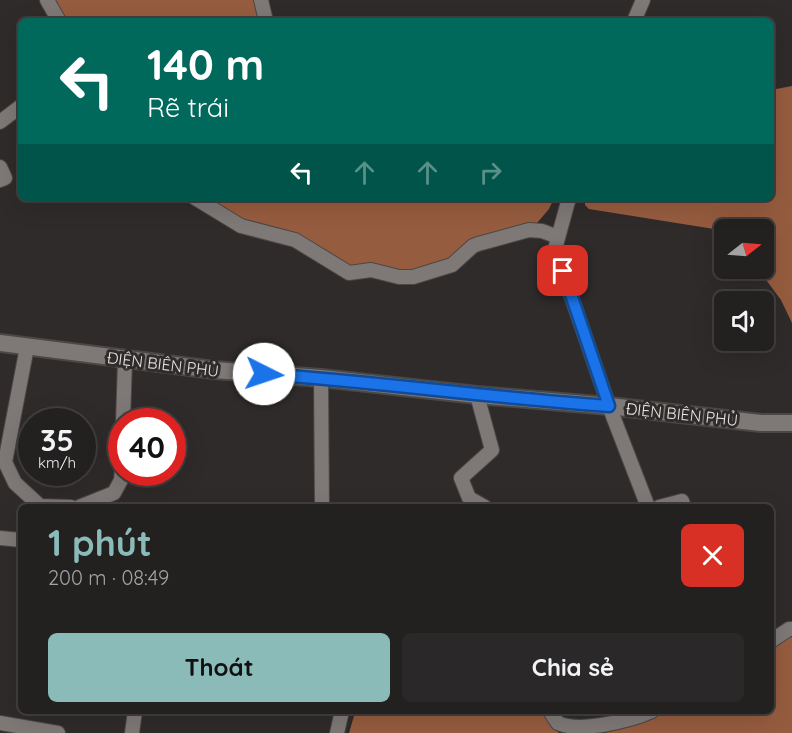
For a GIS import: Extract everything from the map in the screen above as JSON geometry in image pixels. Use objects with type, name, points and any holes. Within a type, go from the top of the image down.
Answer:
[{"type":"street","points":[[47,0],[57,18]]},
{"type":"street","points":[[261,0],[265,18]]},
{"type":"street","points":[[635,18],[643,0]]},
{"type":"street","points":[[0,122],[18,107]]},
{"type":"street","points":[[0,167],[5,178],[0,180]]},
{"type":"street","points":[[200,201],[241,226],[295,240],[349,273],[371,270],[399,277],[413,277],[452,265],[478,244],[536,230],[558,237]]},
{"type":"street","points":[[568,201],[555,249],[609,406],[647,504]]},
{"type":"street","name":"ĐIỆN BIÊN PHỦ","points":[[0,343],[214,370],[321,378],[760,423],[792,423]]},
{"type":"street","points":[[27,347],[5,462],[15,483],[38,504]]},
{"type":"street","points":[[123,408],[125,360]]},
{"type":"street","points":[[321,378],[322,504]]},
{"type":"street","points":[[477,395],[492,450],[461,478],[469,498],[480,504]]},
{"type":"street","points":[[86,504],[114,493],[118,486]]},
{"type":"street","points":[[670,504],[682,501],[683,504]]},
{"type":"street","points":[[0,538],[18,540]]},
{"type":"street","points":[[774,639],[792,629]]},
{"type":"street","points":[[132,733],[135,714]]},
{"type":"street","points":[[337,733],[342,714]]},
{"type":"street","points":[[552,714],[558,723],[573,730],[585,730],[630,721],[645,714]]},
{"type":"street","points":[[0,723],[58,733]]},
{"type":"shaded area","points":[[53,0],[256,0],[259,18],[61,18]]},
{"type":"shaded area","points":[[792,86],[792,323],[781,300],[765,279],[774,279],[774,219],[714,219],[714,229],[589,209],[585,205],[585,201],[774,201],[774,89]]},
{"type":"shaded area","points":[[212,201],[553,201],[537,223],[416,272],[348,267],[231,214]]},
{"type":"shaded area","points":[[792,637],[792,733],[604,733],[629,727],[662,714],[774,714],[774,646]]},
{"type":"shaded area","points":[[356,714],[545,714],[559,733],[349,733]]},
{"type":"route","points":[[264,374],[543,402],[609,406],[563,271]]}]
